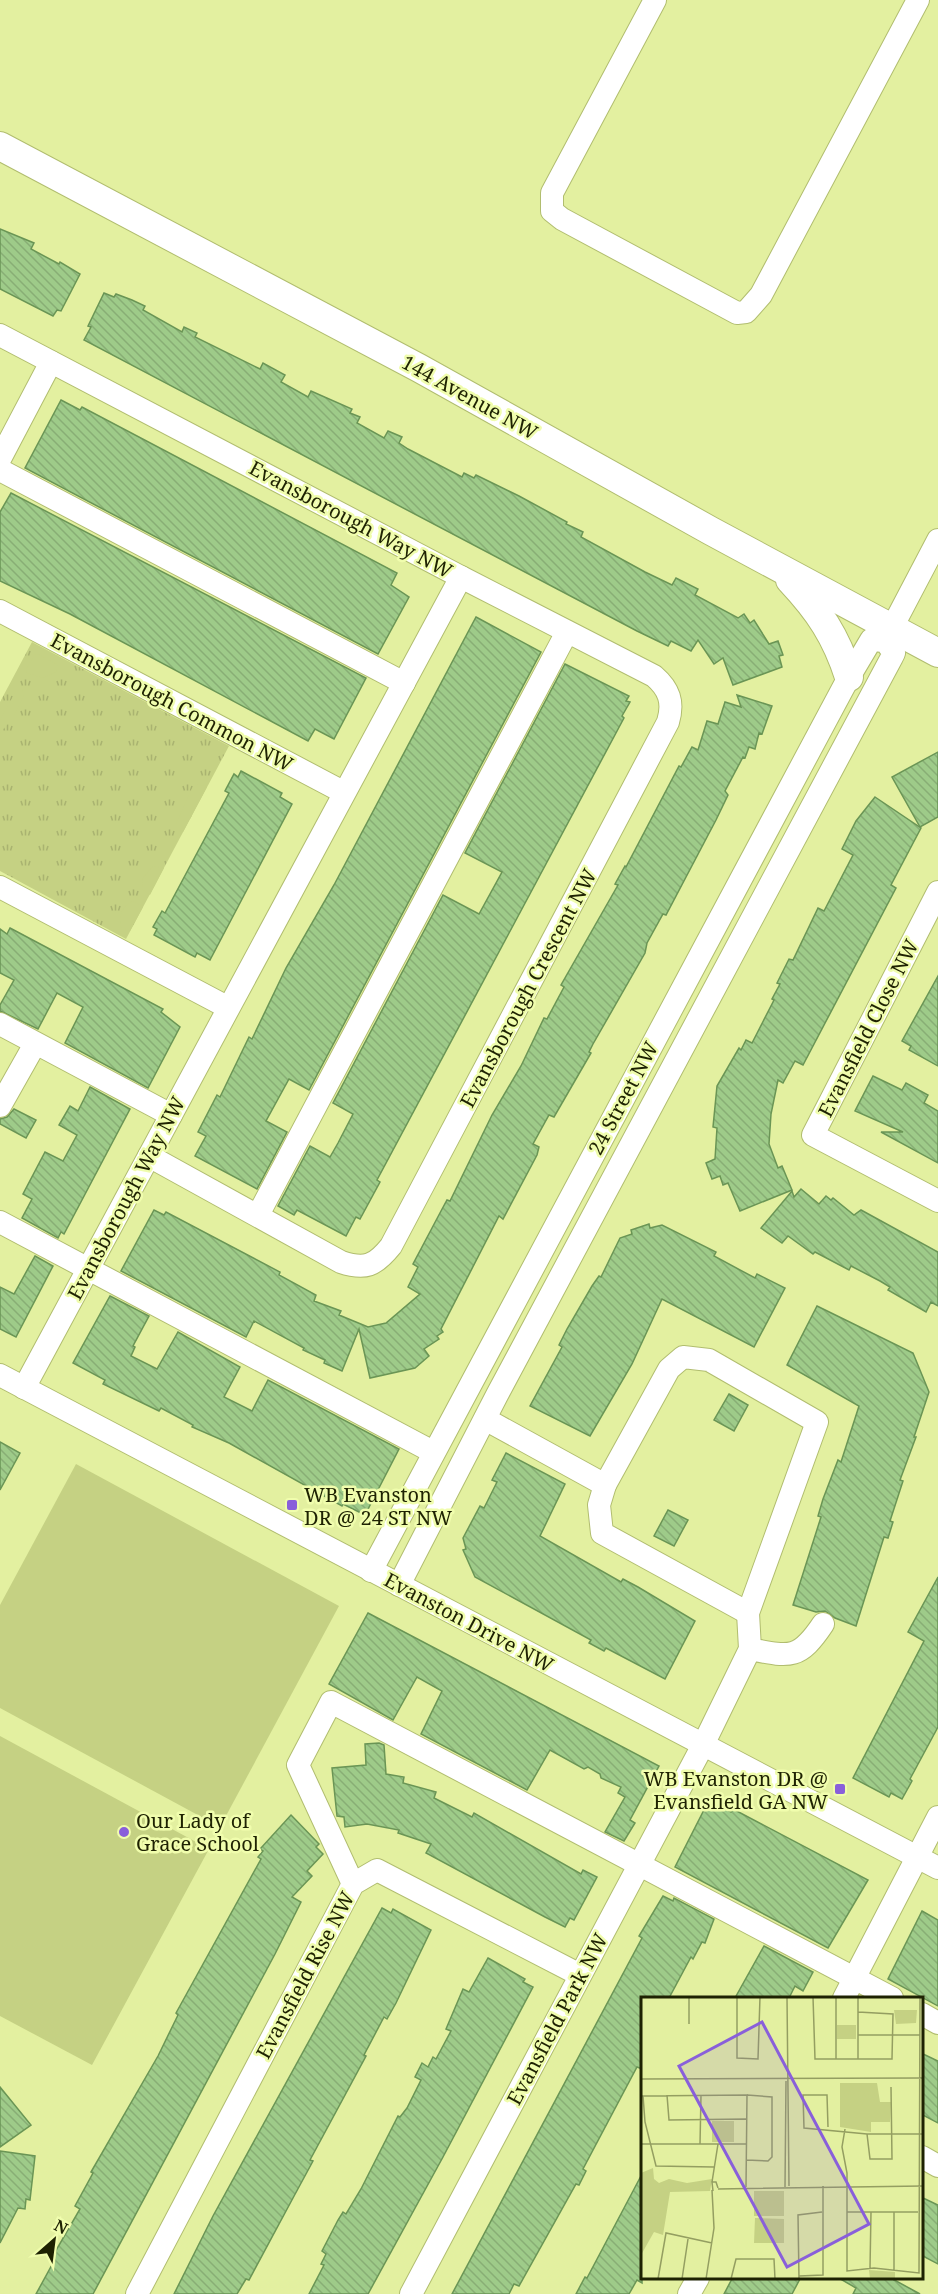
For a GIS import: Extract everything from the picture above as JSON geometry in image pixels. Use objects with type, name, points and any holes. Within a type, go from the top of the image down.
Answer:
[{"type":"main road","name":"144 Avenue NW","points":[[0,146],[419,368],[779,567],[889,634],[938,653]]},
{"type":"main road","points":[[779,567],[826,622],[840,648],[849,677]]},
{"type":"street","points":[[655,0],[552,193],[552,210],[562,219],[737,313],[746,312],[761,295],[918,0]]},
{"type":"street","name":"Evansborough Way NW","points":[[0,335],[460,577],[24,1388]]},
{"type":"street","points":[[0,459],[51,362]]},
{"type":"street","points":[[0,470],[404,683]]},
{"type":"street","points":[[889,634],[938,540]]},
{"type":"street","name":"Evansborough Crescent NW","points":[[148,1156],[341,1262],[355,1267],[369,1267],[380,1259],[391,1246],[668,722],[672,710],[670,697],[664,685],[654,676],[460,577]]},
{"type":"street","name":"Evansborough Common NW","points":[[0,611],[344,792]]},
{"type":"street","points":[[258,1215],[567,632]]},
{"type":"street","name":"24 Street NW","points":[[371,1571],[849,677],[871,639],[889,634],[894,653],[892,657],[485,1419],[399,1586]]},
{"type":"street","points":[[0,887],[227,1007]]},
{"type":"street","name":"Evansfield Close NW","points":[[938,892],[813,1136],[938,1201]]},
{"type":"street","points":[[0,1024],[171,1115]]},
{"type":"street","points":[[0,1106],[35,1044]]},
{"type":"street","points":[[0,1222],[433,1452]]},
{"type":"street","points":[[748,1613],[602,1533],[599,1505],[605,1485],[669,1369],[684,1357],[709,1360],[817,1422],[748,1613],[750,1649],[775,1654],[795,1654],[809,1645],[823,1624]]},
{"type":"street","name":"Evanston Drive NW","points":[[0,1375],[938,1868]]},
{"type":"street","points":[[485,1419],[605,1485]]},
{"type":"street","name":"Evansfield Park NW","points":[[411,2294],[703,1745],[750,1649]]},
{"type":"street","points":[[353,1884],[298,1765],[331,1702],[639,1865],[849,1988],[888,1997]]},
{"type":"street","points":[[849,1988],[938,1816]]},
{"type":"street","name":"Evansfield Rise NW","points":[[137,2294],[353,1884],[377,1870],[580,1975]]},
{"type":"street","points":[[923,2015],[938,2023]]},
{"type":"street","points":[[923,2158],[938,2166]]},
{"type":"street","points":[[689,2294],[697,2279]]},
{"type":"green space","points":[[32,642],[229,746],[126,939],[0,871],[0,702]]},
{"type":"green space","points":[[36,653],[58,665],[56,672],[43,678],[27,673],[26,669]]},
{"type":"green space","points":[[17,689],[22,689],[24,696],[12,719],[0,733],[0,720]]},
{"type":"green space","points":[[197,784],[207,787],[183,832],[176,824],[192,788]]},
{"type":"green space","points":[[153,866],[164,868],[150,895],[142,889],[143,878]]},
{"type":"green space","points":[[133,901],[143,907],[130,931],[121,927],[120,919],[124,909]]},
{"type":"green space","points":[[76,1464],[339,1606],[220,1827],[0,1708],[0,1605]]},
{"type":"green space","points":[[0,1736],[209,1849],[92,2065],[0,2016]]},
{"type":"building","points":[[0,229],[34,243],[31,249],[80,274],[61,311],[57,310],[53,316],[0,289]]},
{"type":"building","points":[[104,293],[114,297],[116,294],[145,306],[143,310],[182,332],[184,327],[197,333],[195,337],[260,369],[263,363],[285,375],[281,382],[308,397],[311,391],[352,409],[350,413],[360,417],[357,423],[384,438],[388,431],[402,437],[399,443],[408,449],[462,477],[464,473],[474,478],[476,475],[519,496],[583,532],[581,537],[645,572],[672,585],[676,578],[698,589],[695,595],[738,618],[744,614],[750,623],[754,620],[769,644],[778,641],[783,655],[779,656],[782,667],[733,685],[723,658],[714,664],[698,640],[691,651],[671,641],[668,646],[637,631],[84,340],[91,327],[88,326]]},
{"type":"building","points":[[61,400],[80,410],[82,407],[397,573],[391,585],[409,597],[378,654],[25,468]]},
{"type":"building","points":[[11,493],[366,678],[334,739],[315,729],[308,741],[70,614],[0,581],[0,512]]},
{"type":"building","points":[[476,617],[541,652],[309,1090],[289,1079],[266,1121],[287,1132],[257,1189],[195,1156],[206,1136],[198,1132],[217,1095],[220,1097],[249,1037],[252,1039],[286,968],[334,885]]},
{"type":"building","points":[[565,664],[629,696],[626,701],[630,702],[622,716],[624,718],[377,1180],[380,1182],[360,1219],[356,1217],[346,1236],[297,1210],[294,1215],[278,1206],[310,1146],[330,1157],[338,1143],[353,1114],[333,1103],[443,895],[479,914],[502,872],[465,853]]},
{"type":"building","points":[[737,695],[772,706],[762,734],[759,733],[755,749],[749,747],[745,758],[743,757],[725,791],[728,795],[716,820],[666,915],[663,914],[647,943],[645,953],[593,1044],[589,1052],[591,1053],[554,1117],[549,1115],[533,1144],[539,1147],[537,1155],[503,1219],[499,1216],[441,1329],[443,1332],[437,1336],[439,1339],[424,1349],[429,1356],[415,1368],[370,1378],[359,1329],[342,1371],[324,1363],[325,1360],[303,1350],[304,1348],[254,1321],[246,1337],[121,1271],[154,1210],[164,1215],[166,1212],[280,1272],[279,1275],[316,1295],[314,1301],[341,1311],[339,1315],[368,1327],[386,1323],[420,1294],[408,1287],[418,1267],[413,1264],[441,1211],[447,1200],[450,1201],[492,1115],[521,1066],[544,1018],[547,1019],[564,987],[561,985],[618,885],[615,884],[679,766],[681,767],[692,747],[698,750],[707,721],[718,724],[725,702],[741,707]]},
{"type":"building","points":[[938,752],[938,817],[920,827],[892,777]]},
{"type":"building","points":[[241,771],[282,793],[280,797],[292,804],[210,960],[197,953],[195,957],[154,935],[157,929],[153,927],[162,911],[165,913],[229,793],[225,791],[234,774],[238,777]]},
{"type":"building","points":[[875,797],[921,828],[891,885],[896,888],[803,1065],[795,1061],[783,1083],[778,1080],[771,1114],[769,1144],[778,1168],[782,1166],[792,1190],[740,1211],[728,1183],[723,1185],[720,1176],[712,1179],[706,1163],[715,1159],[717,1128],[713,1127],[717,1086],[739,1048],[741,1050],[746,1040],[752,1043],[774,1000],[772,999],[780,984],[777,983],[789,959],[793,960],[818,908],[824,911],[853,855],[842,849],[856,821]]},
{"type":"building","points":[[10,928],[163,1009],[161,1012],[180,1027],[148,1088],[65,1043],[83,1007],[57,993],[38,1029],[0,1011],[0,1005],[14,980],[0,973],[0,929],[7,934]]},
{"type":"building","points":[[938,976],[938,1066],[909,1050],[911,1046],[902,1041]]},
{"type":"building","points":[[873,1076],[902,1090],[906,1083],[928,1095],[924,1103],[938,1111],[938,1163],[881,1132],[903,1132],[855,1111]]},
{"type":"building","points":[[90,1087],[130,1109],[64,1234],[61,1232],[58,1238],[22,1218],[32,1199],[23,1194],[45,1152],[63,1161],[77,1135],[59,1125],[70,1106],[78,1111]]},
{"type":"building","points":[[14,1109],[36,1120],[26,1138],[0,1124],[0,1119],[7,1117]]},
{"type":"building","points":[[801,1189],[819,1204],[826,1196],[831,1200],[833,1198],[854,1215],[861,1210],[938,1252],[938,1306],[931,1302],[926,1312],[888,1290],[890,1287],[851,1266],[849,1270],[815,1252],[813,1254],[788,1236],[782,1243],[761,1228],[792,1191],[794,1197]]},
{"type":"building","points":[[649,1224],[650,1228],[662,1225],[716,1252],[714,1256],[755,1278],[757,1274],[785,1288],[754,1347],[662,1299],[632,1364],[590,1436],[530,1406],[562,1347],[559,1345],[567,1329],[592,1286],[599,1276],[601,1277],[620,1238],[632,1234],[631,1230]]},
{"type":"building","points":[[35,1256],[53,1266],[16,1337],[0,1329],[0,1287],[14,1294]]},
{"type":"building","points":[[110,1296],[149,1316],[133,1346],[135,1347],[131,1356],[157,1369],[178,1332],[240,1367],[224,1397],[252,1411],[268,1380],[399,1449],[365,1515],[343,1504],[342,1506],[229,1443],[192,1427],[193,1425],[161,1408],[159,1411],[103,1384],[105,1380],[73,1363]]},
{"type":"building","points":[[817,1306],[913,1353],[929,1392],[900,1480],[903,1481],[890,1521],[893,1522],[888,1538],[884,1537],[856,1626],[835,1618],[825,1611],[816,1612],[793,1605],[821,1517],[818,1516],[823,1499],[838,1460],[841,1462],[859,1406],[787,1365]]},
{"type":"building","points":[[729,1394],[748,1405],[734,1431],[714,1420]]},
{"type":"building","points":[[0,1442],[20,1453],[0,1490]]},
{"type":"building","points":[[506,1453],[565,1484],[540,1536],[621,1582],[623,1579],[638,1587],[695,1621],[665,1679],[606,1648],[604,1651],[589,1643],[591,1640],[475,1577],[463,1550],[466,1549],[463,1538],[480,1506],[484,1508],[497,1482],[492,1480]]},
{"type":"building","points":[[668,1510],[688,1520],[674,1546],[654,1536]]},
{"type":"building","points":[[938,1577],[938,1727],[902,1799],[891,1793],[889,1797],[853,1778],[924,1641],[908,1632]]},
{"type":"building","points":[[368,1613],[659,1766],[630,1820],[635,1823],[624,1841],[605,1832],[625,1797],[618,1793],[621,1787],[601,1778],[600,1774],[588,1767],[584,1769],[550,1750],[527,1790],[421,1734],[442,1691],[417,1677],[393,1720],[329,1684]]},
{"type":"building","points":[[365,1744],[384,1745],[386,1774],[404,1777],[403,1783],[436,1792],[434,1798],[472,1817],[474,1813],[581,1874],[583,1870],[597,1877],[574,1920],[570,1918],[565,1927],[545,1917],[426,1853],[431,1844],[398,1833],[399,1830],[367,1824],[345,1827],[344,1817],[337,1816],[332,1768],[366,1765]]},
{"type":"building","points":[[709,1800],[731,1812],[733,1809],[868,1880],[828,1948],[675,1867]]},
{"type":"building","points":[[291,1815],[319,1844],[316,1847],[323,1854],[307,1871],[312,1876],[292,1897],[301,1902],[275,1954],[93,2294],[36,2294],[54,2261],[51,2259],[80,2209],[75,2206],[93,2173],[91,2172],[158,2056],[178,2015],[176,2013],[261,1859],[258,1857],[263,1851],[260,1849]]},
{"type":"building","points":[[663,1896],[673,1901],[674,1898],[714,1919],[705,1943],[702,1942],[693,1959],[691,1957],[670,1997],[641,1997],[641,2069],[637,2067],[583,2169],[586,2171],[579,2185],[576,2184],[519,2286],[514,2284],[509,2294],[452,2294],[642,1938],[639,1936]]},
{"type":"building","points":[[382,1908],[391,1913],[393,1909],[431,1930],[396,2003],[387,2019],[384,2017],[364,2055],[366,2056],[310,2160],[313,2161],[249,2280],[246,2279],[237,2294],[174,2294],[213,2216]]},
{"type":"building","points":[[922,1911],[938,1920],[938,2006],[888,1979]]},
{"type":"building","points":[[764,1946],[813,1972],[803,1991],[795,1986],[790,1997],[736,1997]]},
{"type":"building","points":[[488,1958],[525,1979],[523,1982],[533,1987],[443,2157],[368,2294],[309,2294],[324,2265],[321,2264],[326,2254],[322,2251],[338,2220],[343,2212],[346,2214],[398,2116],[400,2117],[407,2108],[421,2080],[415,2077],[422,2063],[428,2067],[433,2057],[436,2059],[451,2031],[446,2029],[463,1989],[469,1992]]},
{"type":"building","points":[[923,2054],[938,2061],[938,2123],[923,2115]]},
{"type":"building","points":[[0,2087],[31,2125],[0,2147]]},
{"type":"building","points":[[0,2151],[35,2156],[30,2200],[26,2199],[25,2209],[18,2208],[0,2243]]},
{"type":"building","points":[[641,2176],[642,2283],[637,2280],[629,2294],[576,2294],[585,2277],[587,2278]]},
{"type":"building","points":[[923,2198],[938,2205],[938,2264],[923,2256]]},
{"type":"building","points":[[732,2279],[800,2279],[792,2294],[724,2294]]},
{"type":"building","points":[[840,2279],[893,2279],[920,2294],[853,2294],[856,2288]]},
{"type":"place","name":"WB Evanston DR @ 24 ST NW","points":[[292,1505]]},
{"type":"place","name":"WB Evanston DR @ Evansfield GA NW","points":[[840,1789]]},
{"type":"place","name":"Our Lady of Grace School","points":[[124,1832]]}]
